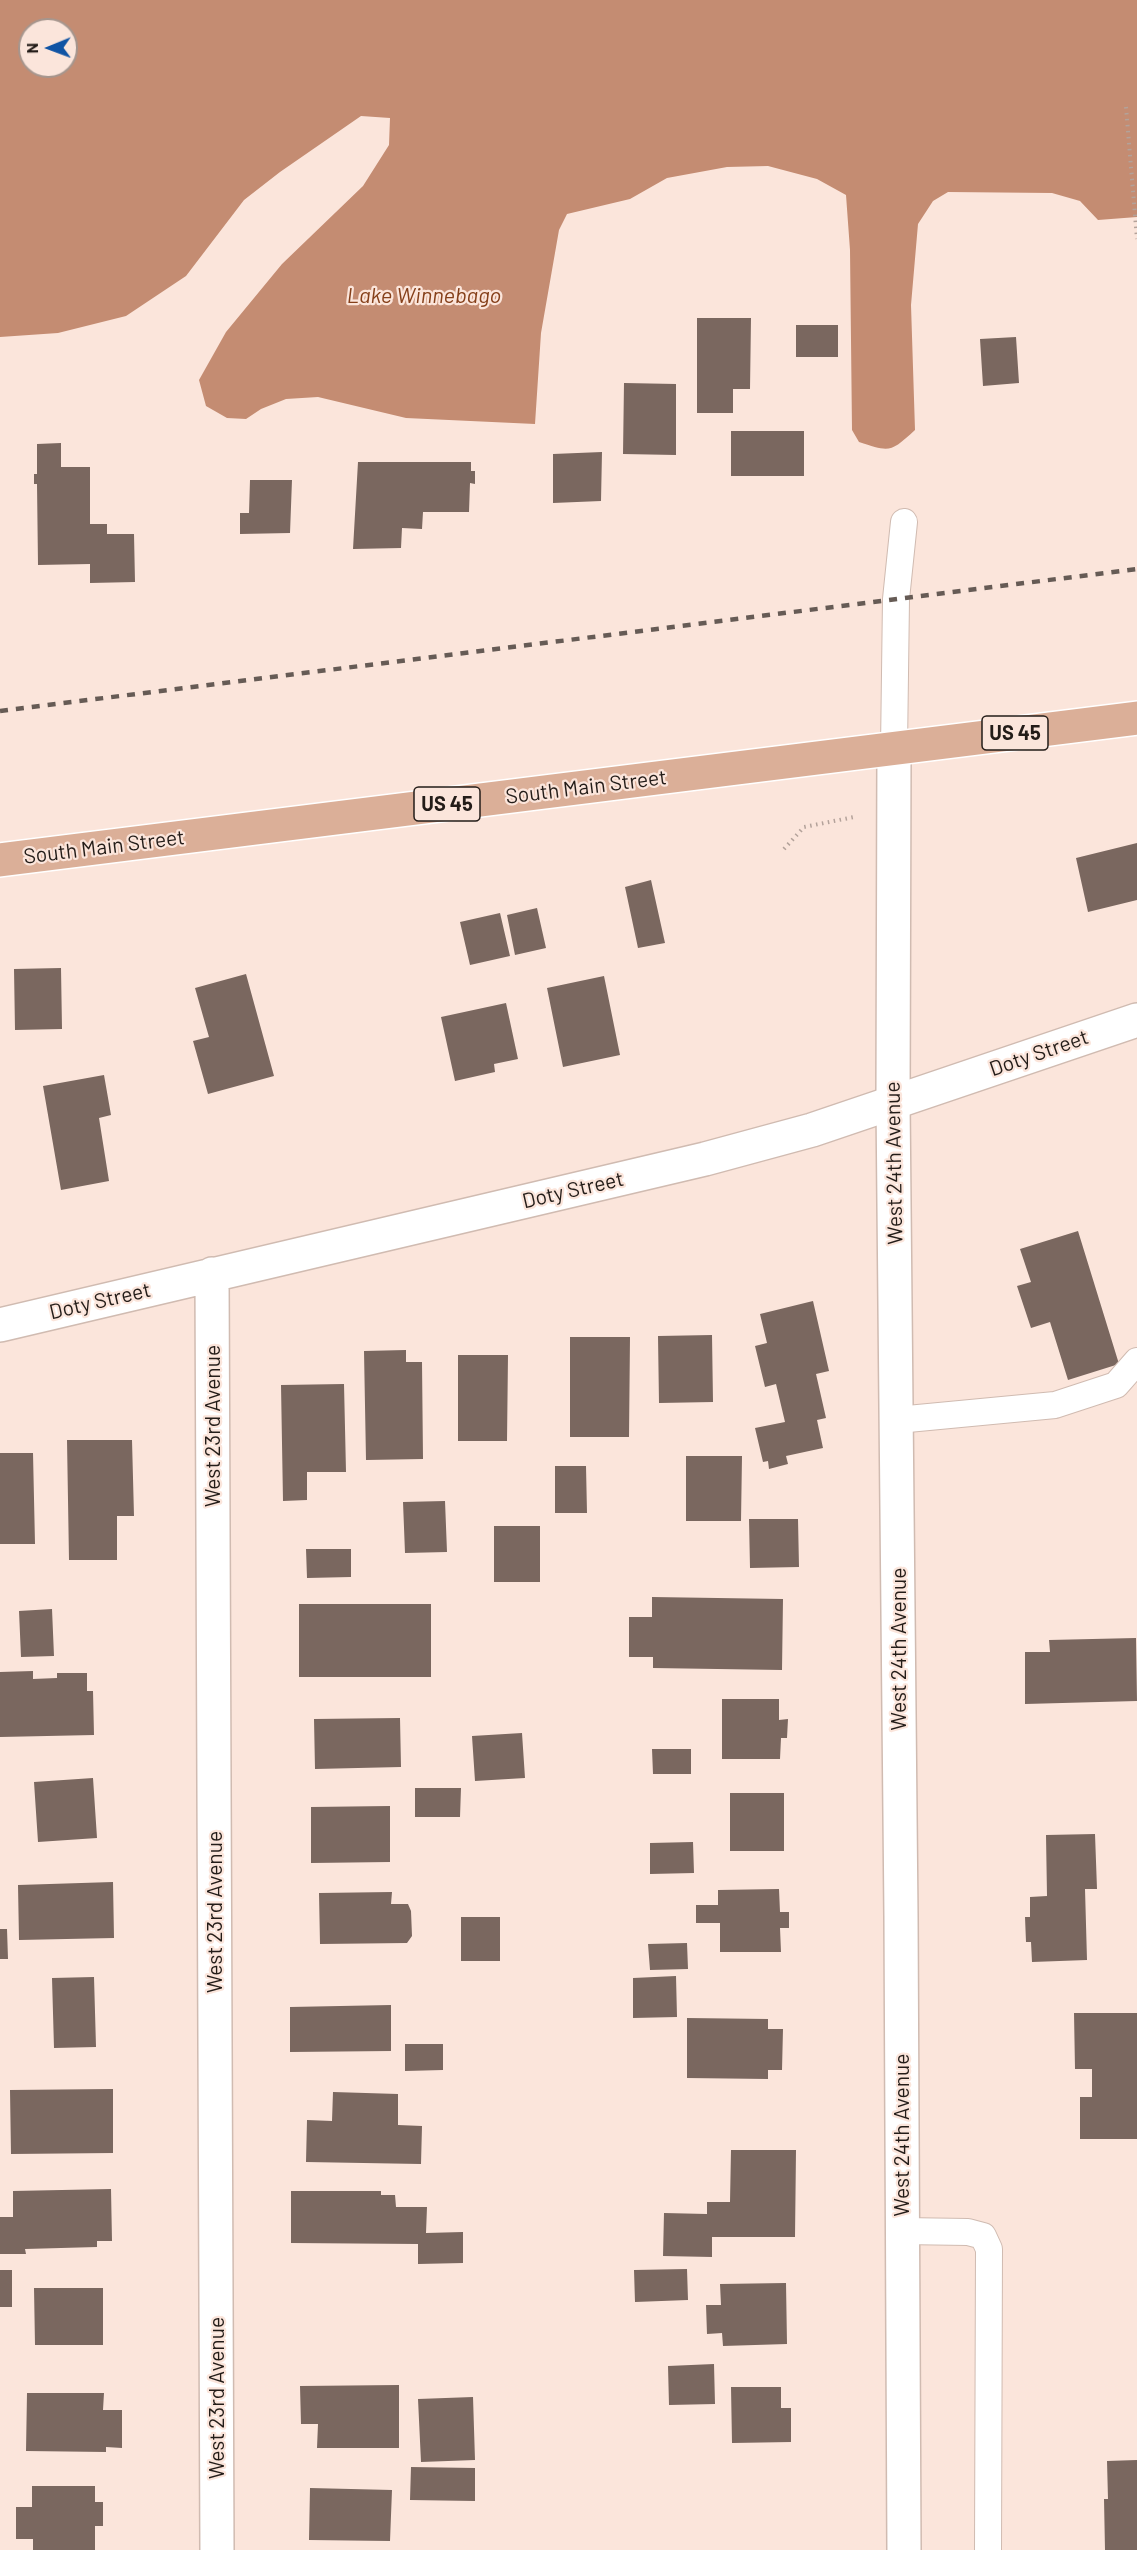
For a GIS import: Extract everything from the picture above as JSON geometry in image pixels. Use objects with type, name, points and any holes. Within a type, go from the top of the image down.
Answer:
[{"type":"main road","name":"South Main Street","points":[[0,860],[1137,718]]},
{"type":"street","name":"West 24th Avenue","points":[[894,748],[893,1102],[897,1420],[903,2550]]},
{"type":"street","name":"Doty Street","points":[[0,1325],[705,1159],[812,1130],[1137,1020]]},
{"type":"street","name":"West 23rd Avenue","points":[[212,1274],[217,2550]]},
{"type":"lane","points":[[894,748],[896,599],[904,522]]},
{"type":"lane","points":[[897,1420],[1055,1406],[1116,1385],[1137,1361]]},
{"type":"lane","points":[[902,2231],[968,2232],[983,2236],[989,2249],[987,2550]]},
{"type":"path","points":[[1126,107],[1137,239]]},
{"type":"path","points":[[784,849],[804,827],[894,809]]},
{"type":"water","name":"Lake Winnebago","points":[[0,0],[1137,0],[1137,217],[1098,220],[1080,201],[1052,193],[948,192],[933,201],[918,224],[911,305],[915,430],[894,447],[877,448],[859,442],[852,430],[850,250],[846,195],[817,179],[768,166],[727,167],[667,178],[630,199],[567,214],[559,230],[541,333],[535,424],[406,418],[318,397],[286,399],[261,409],[246,419],[227,418],[206,406],[199,380],[226,332],[282,264],[363,186],[389,145],[390,118],[361,116],[280,172],[244,200],[186,276],[126,316],[58,333],[0,337]]},
{"type":"building","points":[[697,318],[751,318],[750,389],[733,389],[733,413],[697,413]]},
{"type":"building","points":[[796,325],[838,325],[838,357],[796,357]]},
{"type":"building","points":[[1016,337],[1019,383],[983,386],[980,339]]},
{"type":"building","points":[[624,383],[676,384],[676,455],[623,454]]},
{"type":"building","points":[[731,431],[804,431],[804,476],[731,476]]},
{"type":"building","points":[[61,443],[61,467],[90,467],[90,524],[107,524],[107,534],[134,534],[135,582],[90,583],[90,564],[38,565],[37,484],[34,484],[34,474],[37,474],[37,444]]},
{"type":"building","points":[[602,452],[601,501],[553,503],[553,454]]},
{"type":"building","points":[[358,462],[471,462],[471,471],[475,471],[475,484],[470,483],[469,512],[423,512],[422,529],[402,528],[401,548],[353,549]]},
{"type":"building","points":[[250,480],[292,480],[290,533],[240,534],[240,513],[249,513]]},
{"type":"building","points":[[1137,843],[1137,900],[1088,912],[1076,858]]},
{"type":"building","points":[[651,880],[665,943],[638,948],[625,887]]},
{"type":"building","points":[[537,908],[546,948],[515,955],[507,915]]},
{"type":"building","points":[[500,913],[510,956],[470,965],[460,922]]},
{"type":"building","points":[[61,968],[62,1029],[15,1030],[14,969]]},
{"type":"building","points":[[246,974],[274,1076],[208,1094],[193,1041],[209,1037],[195,988]]},
{"type":"building","points":[[604,976],[620,1055],[563,1067],[547,988]]},
{"type":"building","points":[[506,1003],[518,1059],[494,1064],[495,1072],[455,1081],[441,1017]]},
{"type":"building","points":[[104,1075],[111,1115],[99,1118],[109,1181],[61,1190],[43,1086]]},
{"type":"building","points":[[1078,1231],[1119,1364],[1068,1380],[1050,1322],[1031,1328],[1017,1286],[1031,1282],[1020,1249]]},
{"type":"building","points":[[813,1301],[829,1371],[816,1374],[826,1418],[817,1420],[823,1448],[786,1456],[788,1464],[769,1469],[768,1461],[763,1462],[755,1428],[785,1422],[776,1384],[765,1387],[755,1346],[767,1343],[760,1314]]},
{"type":"building","points":[[712,1335],[713,1402],[659,1403],[658,1336]]},
{"type":"building","points":[[570,1337],[630,1337],[629,1437],[570,1437]]},
{"type":"building","points":[[406,1350],[406,1362],[422,1362],[423,1459],[366,1460],[364,1351]]},
{"type":"building","points":[[458,1355],[508,1355],[507,1441],[458,1441]]},
{"type":"building","points":[[344,1384],[346,1472],[307,1472],[307,1500],[283,1501],[281,1385]]},
{"type":"building","points":[[67,1440],[132,1440],[134,1516],[117,1516],[117,1560],[69,1560]]},
{"type":"building","points":[[0,1453],[33,1453],[35,1544],[0,1544]]},
{"type":"building","points":[[686,1456],[742,1456],[741,1521],[686,1521]]},
{"type":"building","points":[[555,1466],[586,1466],[587,1513],[555,1513]]},
{"type":"building","points":[[445,1501],[447,1552],[405,1553],[403,1502]]},
{"type":"building","points":[[749,1519],[798,1519],[799,1567],[750,1568]]},
{"type":"building","points":[[494,1526],[540,1526],[540,1582],[494,1582]]},
{"type":"building","points":[[306,1549],[351,1549],[351,1577],[307,1578]]},
{"type":"building","points":[[652,1597],[783,1599],[782,1670],[653,1668],[653,1657],[629,1657],[629,1617],[652,1617]]},
{"type":"building","points":[[299,1604],[431,1604],[431,1677],[299,1677]]},
{"type":"building","points":[[52,1609],[54,1656],[21,1657],[19,1611]]},
{"type":"building","points":[[1136,1638],[1137,1701],[1025,1704],[1025,1652],[1050,1652],[1049,1640]]},
{"type":"building","points":[[33,1671],[33,1679],[57,1678],[57,1673],[87,1673],[87,1691],[93,1691],[94,1735],[0,1737],[0,1672]]},
{"type":"building","points":[[722,1699],[779,1699],[779,1720],[788,1719],[787,1738],[781,1738],[780,1759],[722,1759]]},
{"type":"building","points":[[400,1718],[401,1767],[315,1769],[314,1719]]},
{"type":"building","points":[[522,1733],[525,1778],[475,1781],[472,1736]]},
{"type":"building","points":[[652,1749],[691,1749],[691,1774],[653,1774]]},
{"type":"building","points":[[93,1778],[97,1838],[38,1842],[34,1782]]},
{"type":"building","points":[[415,1788],[461,1788],[460,1817],[415,1817]]},
{"type":"building","points":[[730,1793],[784,1793],[784,1851],[730,1851]]},
{"type":"building","points":[[390,1806],[390,1862],[311,1863],[311,1807]]},
{"type":"building","points":[[1095,1834],[1097,1889],[1085,1889],[1087,1960],[1032,1962],[1031,1942],[1026,1942],[1025,1917],[1030,1917],[1030,1897],[1047,1896],[1046,1835]]},
{"type":"building","points":[[693,1842],[694,1873],[650,1874],[650,1843]]},
{"type":"building","points":[[113,1882],[114,1938],[19,1940],[18,1885]]},
{"type":"building","points":[[779,1889],[780,1912],[789,1912],[789,1928],[780,1928],[781,1952],[720,1952],[720,1923],[696,1923],[696,1905],[718,1905],[718,1890]]},
{"type":"building","points":[[392,1892],[391,1904],[408,1904],[411,1911],[412,1936],[407,1943],[320,1944],[319,1893]]},
{"type":"building","points":[[461,1917],[500,1917],[500,1961],[461,1961]]},
{"type":"building","points":[[0,1929],[7,1929],[8,1959],[0,1959]]},
{"type":"building","points":[[687,1943],[688,1969],[650,1970],[648,1944]]},
{"type":"building","points":[[676,1976],[677,2017],[633,2018],[633,1978]]},
{"type":"building","points":[[94,1977],[96,2047],[54,2048],[52,1978]]},
{"type":"building","points":[[391,2005],[391,2051],[290,2052],[290,2007]]},
{"type":"building","points":[[1074,2013],[1137,2013],[1137,2139],[1080,2139],[1080,2097],[1092,2097],[1092,2069],[1075,2069]]},
{"type":"building","points":[[687,2018],[768,2019],[768,2029],[783,2029],[782,2070],[768,2070],[768,2079],[687,2078]]},
{"type":"building","points":[[405,2044],[443,2044],[443,2070],[405,2071]]},
{"type":"building","points":[[113,2089],[113,2153],[11,2154],[10,2090]]},
{"type":"building","points":[[333,2092],[398,2094],[398,2125],[422,2126],[421,2164],[306,2162],[307,2120],[332,2121]]},
{"type":"building","points":[[731,2150],[796,2150],[795,2237],[712,2237],[712,2257],[663,2256],[664,2213],[707,2214],[707,2202],[730,2202]]},
{"type":"building","points":[[111,2189],[112,2241],[97,2241],[97,2247],[25,2249],[26,2254],[0,2254],[0,2217],[13,2217],[13,2191]]},
{"type":"building","points":[[291,2191],[381,2191],[381,2195],[395,2195],[396,2207],[427,2207],[426,2233],[463,2232],[463,2263],[418,2264],[418,2244],[291,2243]]},
{"type":"building","points":[[687,2269],[688,2300],[635,2302],[634,2270]]},
{"type":"building","points":[[0,2270],[12,2270],[12,2307],[0,2307]]},
{"type":"building","points":[[786,2283],[787,2344],[723,2346],[722,2333],[707,2334],[706,2305],[721,2305],[720,2284]]},
{"type":"building","points":[[34,2288],[103,2288],[103,2345],[35,2345]]},
{"type":"building","points":[[714,2364],[715,2404],[669,2405],[668,2366]]},
{"type":"building","points":[[399,2385],[399,2448],[317,2448],[318,2424],[301,2424],[300,2386]]},
{"type":"building","points":[[731,2387],[781,2387],[781,2408],[791,2408],[791,2442],[732,2443]]},
{"type":"building","points":[[27,2393],[104,2393],[103,2410],[122,2410],[122,2448],[106,2447],[106,2452],[26,2451]]},
{"type":"building","points":[[473,2397],[475,2460],[421,2462],[418,2399]]},
{"type":"building","points":[[1137,2460],[1137,2550],[1105,2550],[1104,2499],[1108,2499],[1107,2461]]},
{"type":"building","points":[[411,2467],[475,2468],[475,2501],[410,2500]]},
{"type":"building","points":[[32,2486],[95,2486],[95,2502],[103,2502],[103,2526],[95,2526],[95,2550],[33,2550],[33,2539],[16,2539],[16,2507],[32,2507]]},
{"type":"building","points":[[310,2488],[392,2490],[390,2541],[309,2540]]},
{"type":"railway","points":[[0,711],[1137,569]]}]
